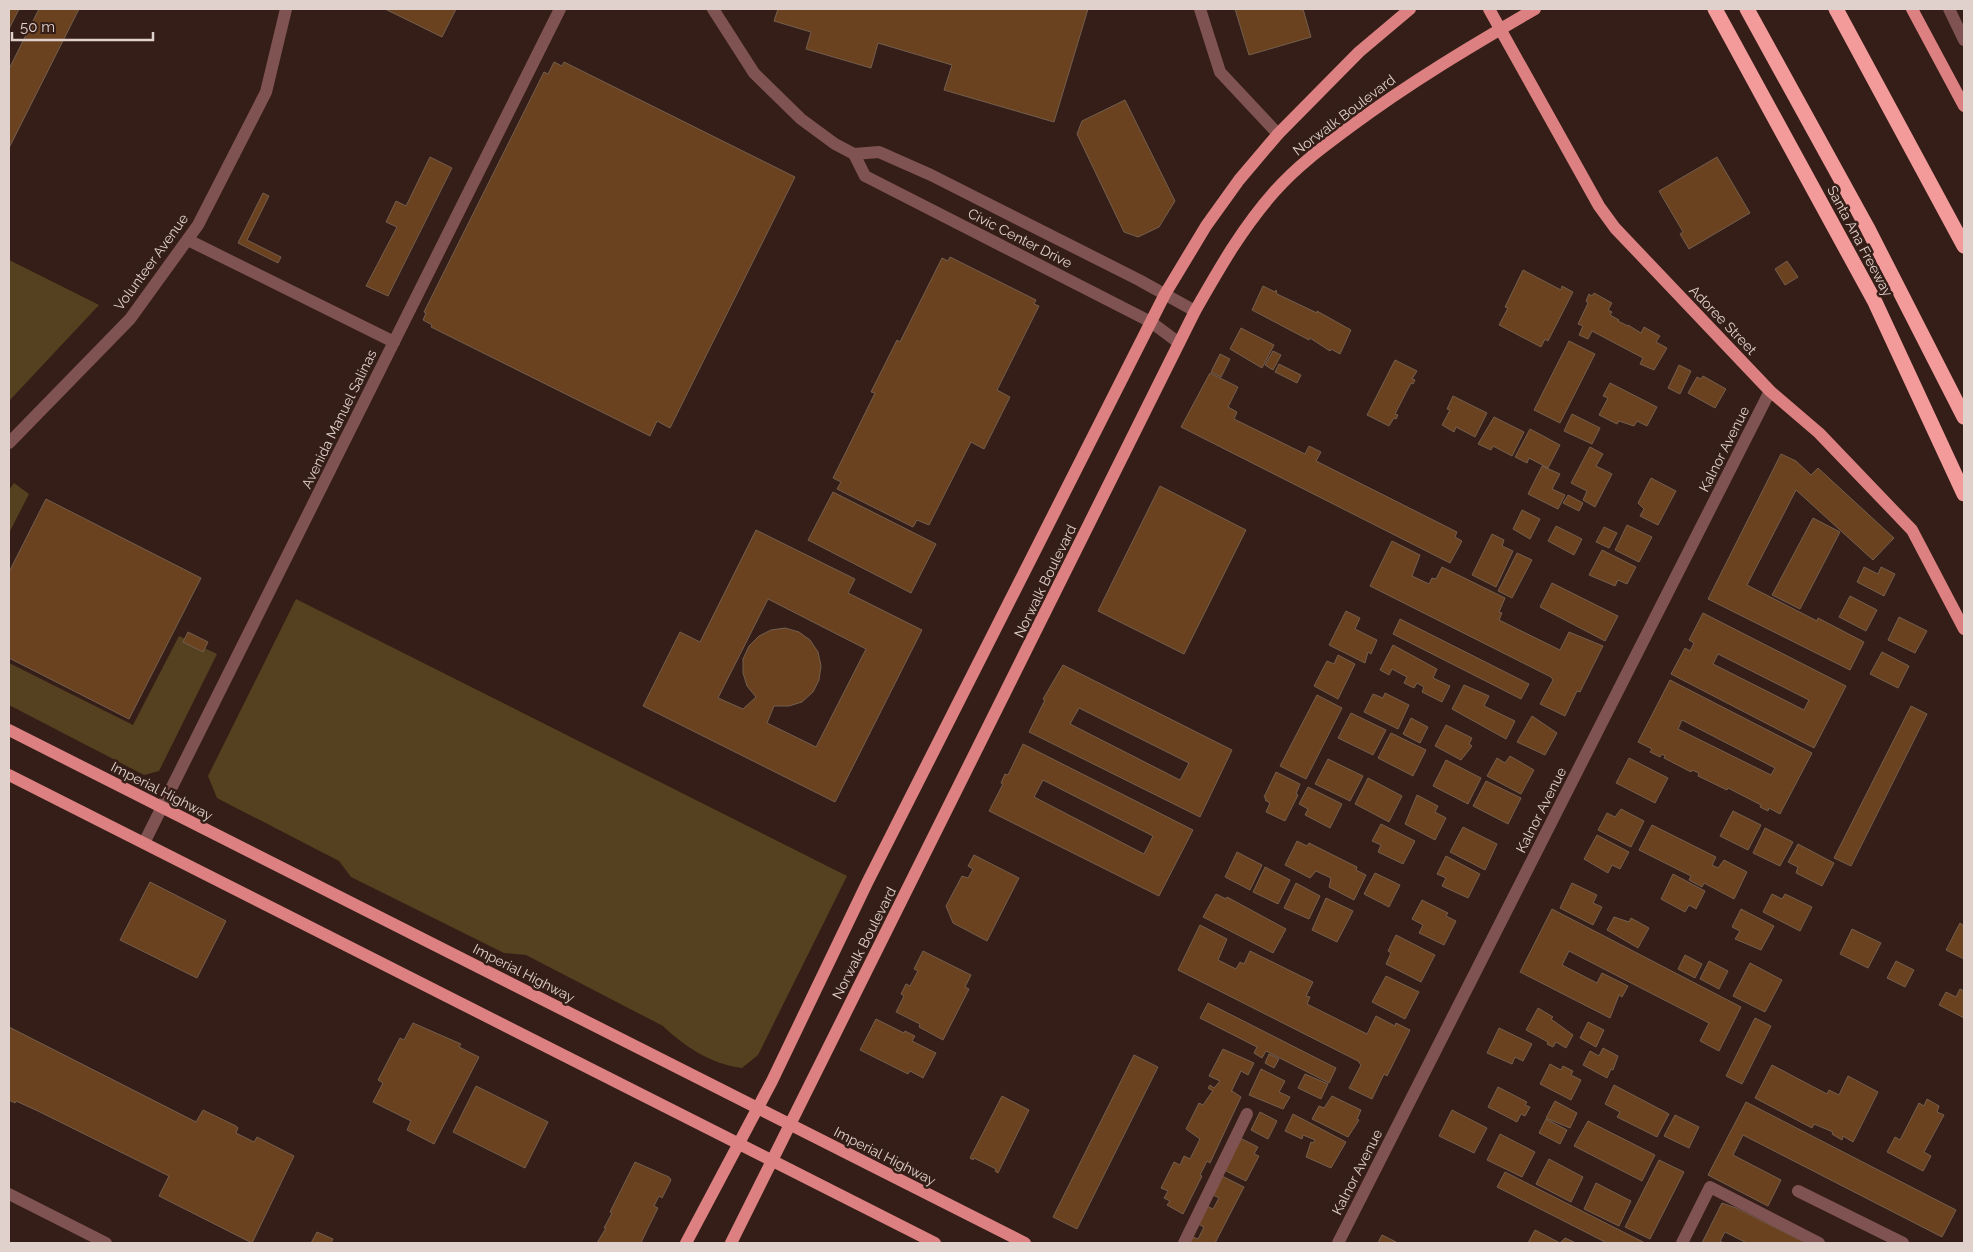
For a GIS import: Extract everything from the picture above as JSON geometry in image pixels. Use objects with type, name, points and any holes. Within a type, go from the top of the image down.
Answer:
[{"type":"highway","name":"Santa Ana Freeway","points":[[1715,9],[1875,302],[1964,494]]},
{"type":"highway","points":[[1747,9],[1867,227],[1964,417]]},
{"type":"highway","points":[[1836,9],[1964,246]]},
{"type":"main road","name":"Norwalk Boulevard","points":[[686,1243],[739,1144],[867,882],[1165,294],[1206,226],[1239,180],[1278,134],[1359,52],[1410,9]]},
{"type":"main road","name":"Adoree Street","points":[[1489,9],[1576,166],[1615,228],[1770,391],[1819,433],[1912,530],[1964,629]]},
{"type":"main road","name":"Norwalk Boulevard","points":[[731,1243],[1195,311],[1242,232],[1275,191],[1307,159],[1394,94],[1535,9]]},
{"type":"main road","points":[[1912,9],[1964,106]]},
{"type":"main road","name":"Imperial Highway","points":[[9,730],[1025,1243]]},
{"type":"main road","points":[[9,775],[935,1243]]},
{"type":"street","name":"Volunteer Avenue","points":[[9,443],[130,319],[198,225],[266,92],[286,9]]},
{"type":"street","name":"Avenida Manuel Salinas","points":[[144,843],[560,9]]},
{"type":"street","points":[[713,9],[754,73],[801,119],[835,144],[854,154]]},
{"type":"street","points":[[1200,9],[1220,72],[1278,134]]},
{"type":"street","points":[[1949,9],[1964,40]]},
{"type":"street","name":"Civic Center Drive","points":[[1179,343],[1151,322],[865,176],[854,154],[879,152],[931,175],[1195,311]]},
{"type":"street","points":[[188,240],[394,342]]},
{"type":"street","name":"Kalnor Avenue","points":[[1338,1243],[1770,391]]},
{"type":"street","points":[[1184,1243],[1247,1114]]},
{"type":"street","points":[[1682,1243],[1710,1187],[1820,1243]]},
{"type":"street","points":[[1798,1191],[1903,1243]]},
{"type":"street","points":[[9,1194],[106,1243]]},
{"type":"shaded area","points":[[9,260],[99,305],[9,401]]},
{"type":"shaded area","points":[[14,483],[29,494],[9,533],[9,490]]},
{"type":"shaded area","points":[[296,599],[847,876],[758,1055],[742,1068],[720,1063],[709,1058],[680,1041],[663,1026],[526,955],[504,953],[351,877],[339,861],[217,798],[208,776]]},
{"type":"shaded area","points":[[179,636],[217,654],[159,771],[144,775],[9,705],[9,663],[133,725]]},
{"type":"building","points":[[9,9],[19,9],[9,29]]},
{"type":"building","points":[[39,9],[79,9],[9,148],[9,69]]},
{"type":"building","points":[[385,9],[456,9],[442,37]]},
{"type":"building","points":[[778,9],[1088,9],[1054,122],[944,90],[952,65],[878,43],[871,68],[806,49],[811,32],[774,21]]},
{"type":"building","points":[[1235,9],[1303,9],[1311,37],[1249,55]]},
{"type":"building","points":[[554,62],[562,66],[564,62],[795,177],[670,428],[657,421],[650,436],[431,327],[432,325],[423,320],[426,313],[424,312],[544,72],[548,74]]},
{"type":"building","points":[[1125,100],[1175,201],[1159,227],[1138,237],[1124,232],[1077,134],[1082,121]]},
{"type":"building","points":[[430,157],[452,168],[388,296],[366,286],[397,227],[386,222],[396,201],[406,206]]},
{"type":"building","points":[[1717,157],[1750,213],[1689,249],[1680,234],[1683,232],[1659,191]]},
{"type":"building","points":[[263,193],[269,196],[247,240],[281,257],[278,263],[238,243]]},
{"type":"building","points":[[950,257],[1036,300],[1034,304],[1039,306],[997,390],[1010,397],[984,449],[971,442],[929,525],[917,520],[913,527],[837,489],[841,482],[833,478],[875,393],[871,392],[897,340],[900,342],[942,258],[948,261]]},
{"type":"building","points":[[1787,261],[1798,277],[1785,285],[1775,269]]},
{"type":"building","points":[[1523,270],[1561,290],[1562,286],[1573,292],[1548,341],[1545,339],[1541,347],[1499,325],[1508,308],[1505,307]]},
{"type":"building","points":[[1263,286],[1275,292],[1276,290],[1277,294],[1317,313],[1317,311],[1351,330],[1340,354],[1331,349],[1330,351],[1310,338],[1309,340],[1252,310]]},
{"type":"building","points":[[1594,293],[1612,303],[1608,310],[1612,312],[1610,315],[1618,321],[1641,333],[1644,327],[1660,336],[1656,342],[1667,348],[1654,370],[1640,364],[1643,358],[1592,331],[1588,339],[1579,335],[1583,326],[1578,324],[1588,303],[1586,301],[1589,294],[1592,296]]},
{"type":"building","points":[[1241,328],[1274,345],[1262,368],[1230,349]]},
{"type":"building","points":[[1569,341],[1595,354],[1560,423],[1534,410]]},
{"type":"building","points":[[1273,351],[1281,355],[1273,370],[1265,365]]},
{"type":"building","points":[[1220,354],[1230,359],[1221,377],[1211,372]]},
{"type":"building","points":[[1395,360],[1417,371],[1412,379],[1415,380],[1413,384],[1411,383],[1395,414],[1398,415],[1396,419],[1394,418],[1389,426],[1367,415]]},
{"type":"building","points":[[1279,364],[1301,375],[1297,383],[1275,372]]},
{"type":"building","points":[[1679,365],[1691,371],[1680,394],[1668,388]]},
{"type":"building","points":[[1210,373],[1238,387],[1228,407],[1237,412],[1234,419],[1305,454],[1309,446],[1321,452],[1316,461],[1457,532],[1455,537],[1462,541],[1450,563],[1181,427]]},
{"type":"building","points":[[1703,376],[1726,389],[1715,408],[1688,393],[1697,377],[1701,379]]},
{"type":"building","points":[[1610,383],[1657,407],[1647,426],[1637,421],[1634,426],[1619,421],[1617,424],[1599,415],[1608,398],[1603,396]]},
{"type":"building","points":[[1453,396],[1487,413],[1475,437],[1456,427],[1454,432],[1442,425],[1450,410],[1447,409]]},
{"type":"building","points":[[1572,414],[1600,428],[1592,444],[1564,431]]},
{"type":"building","points":[[1494,417],[1524,432],[1512,456],[1493,446],[1491,450],[1478,444]]},
{"type":"building","points":[[1530,429],[1560,445],[1548,468],[1529,458],[1527,463],[1515,457]]},
{"type":"building","points":[[1590,447],[1603,454],[1596,466],[1612,474],[1595,507],[1583,500],[1587,491],[1571,483]]},
{"type":"building","points":[[1781,454],[1796,461],[1811,475],[1818,468],[1894,538],[1873,560],[1796,490],[1747,585],[1817,621],[1818,618],[1864,642],[1850,670],[1708,599]]},
{"type":"building","points":[[1542,466],[1560,474],[1552,489],[1565,495],[1558,509],[1528,494]]},
{"type":"building","points":[[1651,478],[1676,491],[1658,525],[1640,516],[1644,509],[1638,503]]},
{"type":"building","points":[[1160,486],[1246,530],[1184,654],[1098,611]]},
{"type":"building","points":[[833,492],[936,544],[911,593],[808,540]]},
{"type":"building","points":[[1568,495],[1583,503],[1579,511],[1563,503]]},
{"type":"building","points":[[46,499],[201,578],[129,719],[9,658],[9,572]]},
{"type":"building","points":[[1522,510],[1540,519],[1530,539],[1513,529]]},
{"type":"building","points":[[1813,518],[1840,532],[1800,609],[1772,595]]},
{"type":"building","points":[[1627,525],[1652,537],[1639,562],[1615,550]]},
{"type":"building","points":[[1556,526],[1582,539],[1574,555],[1548,541]]},
{"type":"building","points":[[1604,527],[1617,533],[1609,548],[1596,542]]},
{"type":"building","points":[[756,530],[855,579],[848,593],[922,630],[835,802],[643,706],[680,632],[700,642]],"holes":[[[768,599],[866,649],[816,747],[767,723],[774,706],[789,706],[802,702],[813,692],[819,680],[821,666],[818,652],[810,640],[799,632],[785,628],[771,630],[759,636],[749,646],[743,659],[743,673],[747,686],[756,697],[743,709],[718,698]]]},
{"type":"building","points":[[1492,534],[1504,540],[1502,546],[1513,551],[1496,587],[1472,575]]},
{"type":"building","points":[[1392,541],[1420,555],[1412,576],[1429,584],[1432,578],[1436,579],[1442,567],[1505,598],[1499,612],[1502,613],[1499,620],[1560,650],[1569,632],[1603,646],[1580,692],[1577,691],[1565,716],[1540,704],[1553,680],[1551,677],[1370,586]]},
{"type":"building","points":[[1602,550],[1636,567],[1627,584],[1618,580],[1615,586],[1589,575]]},
{"type":"building","points":[[1517,553],[1532,560],[1512,598],[1498,591]]},
{"type":"building","points":[[1864,567],[1878,574],[1881,567],[1895,574],[1884,596],[1857,582]]},
{"type":"building","points":[[1552,583],[1618,616],[1605,641],[1540,607]]},
{"type":"building","points":[[1850,596],[1877,610],[1866,631],[1839,617]]},
{"type":"building","points":[[1346,611],[1360,618],[1355,629],[1377,640],[1371,654],[1368,652],[1365,663],[1329,645]]},
{"type":"building","points":[[1703,613],[1846,686],[1814,748],[1671,674],[1685,648],[1690,651],[1694,643],[1689,640]],"holes":[[[1718,654],[1809,700],[1804,710],[1713,664]]]},
{"type":"building","points":[[1899,617],[1927,631],[1915,653],[1888,640]]},
{"type":"building","points":[[1400,619],[1529,684],[1521,699],[1393,634]]},
{"type":"building","points":[[188,632],[208,642],[203,652],[183,642]]},
{"type":"building","points":[[1393,645],[1437,669],[1433,678],[1450,686],[1442,702],[1422,692],[1424,687],[1417,683],[1414,688],[1404,683],[1407,677],[1392,669],[1389,675],[1380,670]]},
{"type":"building","points":[[1882,652],[1909,666],[1898,688],[1870,674]]},
{"type":"building","points":[[1338,655],[1355,664],[1338,699],[1314,686],[1327,661],[1334,664]]},
{"type":"building","points":[[1063,665],[1232,750],[1200,817],[1029,732],[1045,700],[1043,699]],"holes":[[[1079,708],[1189,763],[1180,780],[1070,724]]]},
{"type":"building","points":[[1670,680],[1812,753],[1780,814],[1769,808],[1768,811],[1760,807],[1761,805],[1728,788],[1727,790],[1698,776],[1699,773],[1692,770],[1691,772],[1664,758],[1665,756],[1662,754],[1660,757],[1650,752],[1652,749],[1638,742]],"holes":[[[1682,720],[1775,768],[1771,775],[1678,729]]]},
{"type":"building","points":[[1464,685],[1489,696],[1484,706],[1515,721],[1506,739],[1452,709]]},
{"type":"building","points":[[1385,693],[1409,705],[1398,729],[1364,712],[1373,694],[1383,698]]},
{"type":"building","points":[[1317,695],[1342,708],[1306,779],[1280,766]]},
{"type":"building","points":[[1911,706],[1927,714],[1851,866],[1834,858]]},
{"type":"building","points":[[1351,713],[1386,730],[1373,755],[1338,738]]},
{"type":"building","points":[[1532,716],[1557,733],[1545,755],[1517,742]]},
{"type":"building","points":[[1411,718],[1428,727],[1420,743],[1403,734]]},
{"type":"building","points":[[1446,725],[1472,738],[1469,744],[1472,746],[1461,760],[1435,746]]},
{"type":"building","points":[[1391,733],[1426,750],[1413,776],[1378,758]]},
{"type":"building","points":[[1023,744],[1193,830],[1159,896],[989,811],[1003,784],[1001,783],[1005,774],[1008,775]],"holes":[[[1043,780],[1153,836],[1144,854],[1034,797]]]},
{"type":"building","points":[[1510,756],[1534,770],[1521,794],[1487,776],[1497,758],[1505,763]]},
{"type":"building","points":[[1629,758],[1668,778],[1655,803],[1616,783]]},
{"type":"building","points":[[1328,759],[1363,776],[1350,801],[1315,784]]},
{"type":"building","points":[[1446,760],[1481,778],[1468,804],[1433,786]]},
{"type":"building","points":[[1276,772],[1300,784],[1296,794],[1298,795],[1285,821],[1266,812],[1270,803],[1264,797]]},
{"type":"building","points":[[1368,778],[1402,796],[1389,822],[1355,804]]},
{"type":"building","points":[[1486,781],[1521,798],[1508,824],[1473,806]]},
{"type":"building","points":[[1308,787],[1342,804],[1330,828],[1305,815],[1308,809],[1299,804]]},
{"type":"building","points":[[1417,795],[1438,806],[1435,812],[1446,818],[1435,840],[1405,824]]},
{"type":"building","points":[[1621,809],[1644,821],[1631,847],[1598,830],[1607,813],[1615,817]]},
{"type":"building","points":[[1733,811],[1761,825],[1748,850],[1720,836]]},
{"type":"building","points":[[1381,824],[1415,841],[1403,864],[1378,852],[1381,845],[1372,841]]},
{"type":"building","points":[[1652,825],[1716,857],[1712,865],[1718,868],[1724,860],[1747,872],[1734,899],[1704,883],[1702,887],[1689,880],[1691,876],[1639,850]]},
{"type":"building","points":[[1463,827],[1497,844],[1485,870],[1450,852]]},
{"type":"building","points":[[1765,828],[1793,842],[1780,866],[1753,853]]},
{"type":"building","points":[[1597,835],[1629,852],[1620,869],[1612,865],[1608,873],[1584,859]]},
{"type":"building","points":[[1297,841],[1307,846],[1309,843],[1357,867],[1356,870],[1366,875],[1354,900],[1329,887],[1331,878],[1316,871],[1310,878],[1285,865]]},
{"type":"building","points":[[1798,844],[1834,863],[1822,886],[1796,873],[1798,867],[1788,862]]},
{"type":"building","points":[[1237,852],[1262,865],[1250,890],[1225,877]]},
{"type":"building","points":[[974,855],[1019,878],[987,941],[953,923],[946,906],[962,876],[968,878],[973,869],[968,866]]},
{"type":"building","points":[[1446,856],[1480,874],[1468,898],[1442,886],[1446,878],[1437,874]]},
{"type":"building","points":[[1265,867],[1290,880],[1278,904],[1253,892]]},
{"type":"building","points":[[1375,873],[1400,885],[1389,907],[1364,894]]},
{"type":"building","points":[[1673,874],[1705,891],[1696,909],[1689,905],[1685,912],[1661,899]]},
{"type":"building","points":[[150,882],[226,921],[197,978],[120,940]]},
{"type":"building","points":[[1296,883],[1320,896],[1309,919],[1284,908]]},
{"type":"building","points":[[1572,883],[1597,895],[1593,903],[1602,907],[1593,925],[1560,908]]},
{"type":"building","points":[[1216,894],[1226,899],[1227,897],[1286,929],[1273,953],[1203,917]]},
{"type":"building","points":[[1772,894],[1782,899],[1785,894],[1812,907],[1800,931],[1763,912]]},
{"type":"building","points":[[1326,898],[1353,911],[1337,942],[1312,930]]},
{"type":"building","points":[[1422,900],[1448,913],[1446,916],[1456,921],[1444,945],[1419,933],[1423,925],[1412,919]]},
{"type":"building","points":[[1552,909],[1741,1007],[1719,1051],[1700,1041],[1709,1023],[1569,951],[1562,965],[1597,983],[1602,973],[1628,986],[1622,997],[1619,995],[1610,1018],[1520,972]]},
{"type":"building","points":[[1741,909],[1774,926],[1761,950],[1735,939],[1740,931],[1732,927]]},
{"type":"building","points":[[1614,917],[1629,922],[1631,918],[1649,928],[1638,948],[1607,930]]},
{"type":"building","points":[[1960,923],[1964,926],[1964,959],[1946,950]]},
{"type":"building","points":[[1200,925],[1227,939],[1218,960],[1236,969],[1240,962],[1244,964],[1250,951],[1313,982],[1306,996],[1310,997],[1307,1004],[1367,1034],[1376,1016],[1395,1026],[1396,1023],[1410,1030],[1387,1076],[1384,1074],[1372,1099],[1349,1088],[1361,1065],[1358,1061],[1178,970]]},
{"type":"building","points":[[1852,929],[1881,943],[1868,968],[1840,954]]},
{"type":"building","points":[[1396,935],[1435,955],[1421,982],[1386,964],[1391,953],[1388,951]]},
{"type":"building","points":[[923,951],[971,975],[965,987],[969,989],[943,1040],[919,1027],[920,1024],[896,1012],[904,996],[901,994],[906,984],[910,986],[918,971],[914,969]]},
{"type":"building","points":[[1685,955],[1702,964],[1695,978],[1678,969]]},
{"type":"building","points":[[1709,961],[1728,971],[1719,989],[1700,979]]},
{"type":"building","points":[[1896,961],[1914,970],[1905,987],[1887,978]]},
{"type":"building","points":[[1750,963],[1782,980],[1765,1012],[1733,996]]},
{"type":"building","points":[[1386,976],[1419,992],[1405,1019],[1372,1002]]},
{"type":"building","points":[[1960,989],[1964,991],[1964,1018],[1939,1005],[1946,992],[1956,997]]},
{"type":"building","points":[[1208,1003],[1336,1068],[1329,1083],[1266,1051],[1262,1058],[1254,1053],[1257,1047],[1200,1018]]},
{"type":"building","points":[[1538,1008],[1553,1017],[1551,1019],[1573,1035],[1566,1048],[1556,1042],[1553,1047],[1547,1044],[1548,1042],[1526,1030]]},
{"type":"building","points":[[1755,1018],[1771,1026],[1742,1084],[1726,1076]]},
{"type":"building","points":[[876,1019],[904,1033],[905,1031],[915,1036],[912,1041],[936,1053],[923,1078],[910,1071],[908,1074],[860,1050]]},
{"type":"building","points":[[1588,1022],[1604,1030],[1596,1047],[1580,1038]]},
{"type":"building","points":[[413,1023],[461,1044],[459,1047],[479,1057],[434,1144],[407,1130],[411,1121],[373,1102],[383,1083],[378,1080],[400,1038],[404,1040]]},
{"type":"building","points":[[9,1027],[196,1122],[203,1110],[236,1126],[238,1128],[236,1133],[254,1142],[257,1137],[294,1156],[252,1243],[159,1196],[169,1176],[40,1112],[16,1101],[15,1103],[9,1100]]},
{"type":"building","points":[[1499,1028],[1532,1044],[1523,1061],[1515,1057],[1512,1064],[1487,1053]]},
{"type":"building","points":[[1603,1048],[1618,1056],[1613,1070],[1611,1069],[1607,1078],[1583,1065],[1590,1051],[1599,1056]]},
{"type":"building","points":[[1223,1049],[1254,1063],[1248,1075],[1241,1071],[1231,1092],[1241,1097],[1210,1163],[1207,1161],[1200,1175],[1202,1176],[1183,1214],[1167,1205],[1170,1201],[1164,1198],[1168,1191],[1161,1188],[1174,1162],[1180,1165],[1184,1156],[1190,1159],[1200,1139],[1186,1129],[1199,1103],[1203,1105],[1213,1091],[1208,1088],[1210,1085],[1214,1088],[1220,1081],[1209,1076]]},
{"type":"building","points":[[1269,1054],[1279,1059],[1274,1068],[1265,1063]]},
{"type":"building","points":[[1134,1055],[1158,1067],[1077,1229],[1053,1217]]},
{"type":"building","points":[[1550,1064],[1561,1070],[1563,1066],[1573,1071],[1571,1075],[1581,1080],[1571,1100],[1540,1084]]},
{"type":"building","points":[[1772,1065],[1827,1094],[1829,1090],[1839,1095],[1848,1076],[1878,1092],[1853,1142],[1843,1136],[1842,1140],[1832,1134],[1833,1132],[1814,1124],[1812,1128],[1755,1098]]},
{"type":"building","points":[[1261,1069],[1285,1081],[1279,1092],[1290,1097],[1283,1109],[1249,1095]]},
{"type":"building","points":[[1305,1074],[1328,1084],[1321,1099],[1298,1088]]},
{"type":"building","points":[[1614,1085],[1669,1114],[1657,1137],[1617,1117],[1620,1112],[1605,1104]]},
{"type":"building","points":[[476,1086],[548,1122],[525,1168],[453,1132]]},
{"type":"building","points":[[1498,1087],[1527,1102],[1525,1105],[1530,1107],[1525,1116],[1521,1114],[1517,1122],[1488,1107]]},
{"type":"building","points":[[1002,1096],[1029,1110],[998,1173],[995,1171],[996,1169],[974,1158],[973,1160],[970,1158]]},
{"type":"building","points":[[1332,1096],[1361,1110],[1357,1119],[1359,1120],[1348,1137],[1312,1119],[1319,1106],[1324,1108]]},
{"type":"building","points":[[1927,1099],[1939,1106],[1937,1112],[1944,1115],[1924,1152],[1931,1156],[1923,1171],[1887,1152],[1895,1137],[1900,1140],[1919,1103],[1924,1106]]},
{"type":"building","points":[[1555,1101],[1577,1113],[1570,1128],[1546,1118]]},
{"type":"building","points":[[1746,1102],[1956,1210],[1942,1237],[1743,1135],[1733,1155],[1781,1180],[1768,1206],[1708,1175]]},
{"type":"building","points":[[1452,1110],[1487,1128],[1474,1153],[1439,1136]]},
{"type":"building","points":[[1260,1112],[1277,1121],[1268,1139],[1251,1130]]},
{"type":"building","points":[[1293,1114],[1346,1142],[1331,1168],[1306,1157],[1311,1142],[1313,1143],[1315,1140],[1303,1135],[1302,1139],[1285,1131]]},
{"type":"building","points":[[1675,1115],[1699,1127],[1689,1148],[1664,1136]]},
{"type":"building","points":[[1546,1119],[1567,1130],[1560,1144],[1539,1133]]},
{"type":"building","points":[[1588,1121],[1655,1155],[1642,1181],[1574,1146]]},
{"type":"building","points":[[1500,1134],[1535,1152],[1522,1177],[1487,1160]]},
{"type":"building","points":[[1240,1138],[1258,1147],[1254,1154],[1259,1156],[1246,1181],[1224,1170]]},
{"type":"building","points":[[1549,1159],[1583,1177],[1571,1202],[1536,1184]]},
{"type":"building","points":[[1659,1160],[1684,1172],[1650,1239],[1625,1227]]},
{"type":"building","points":[[635,1162],[669,1177],[671,1180],[662,1198],[659,1196],[654,1206],[658,1208],[641,1243],[597,1243],[606,1228],[604,1228],[612,1213],[610,1212]]},
{"type":"building","points":[[1505,1172],[1645,1243],[1607,1243],[1497,1187]]},
{"type":"building","points":[[1222,1176],[1244,1187],[1215,1243],[1185,1243],[1189,1235],[1198,1239],[1204,1227],[1198,1224],[1207,1206],[1213,1209],[1219,1198],[1213,1195]]},
{"type":"building","points":[[1596,1183],[1631,1201],[1619,1226],[1584,1209]]},
{"type":"building","points":[[1722,1203],[1736,1208],[1806,1243],[1747,1243],[1725,1232],[1720,1241],[1724,1243],[1702,1243]]},
{"type":"building","points":[[1535,1230],[1560,1243],[1528,1243]]},
{"type":"building","points":[[317,1232],[333,1239],[331,1243],[311,1243]]},
{"type":"building","points":[[1382,1235],[1398,1243],[1378,1243]]},
{"type":"building","points":[[1565,1238],[1576,1243],[1560,1243]]}]
